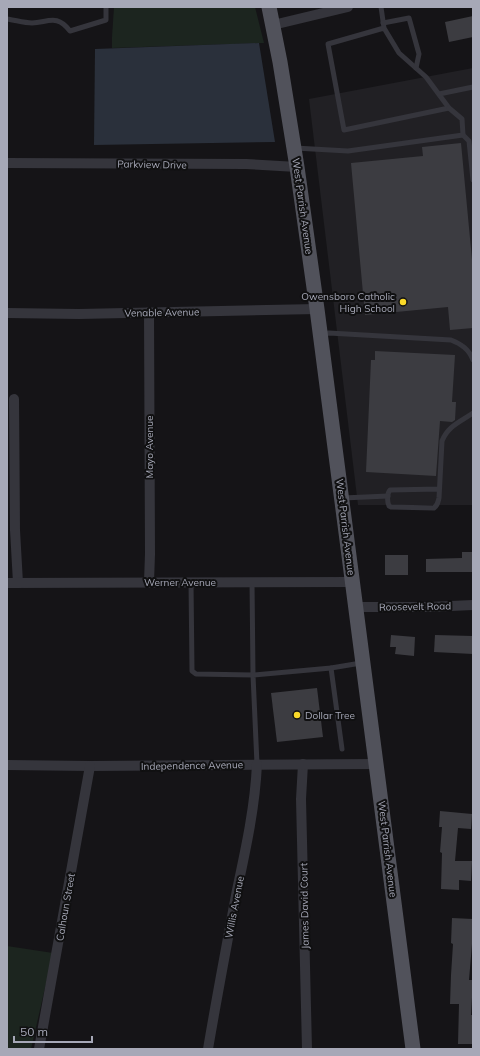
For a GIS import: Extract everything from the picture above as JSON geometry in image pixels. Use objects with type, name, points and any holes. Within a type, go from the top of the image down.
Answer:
[{"type":"main road","name":"West Parrish Avenue","points":[[269,7],[294,148],[321,334],[413,1049]]},
{"type":"street","points":[[273,24],[348,7]]},
{"type":"street","name":"Parkview Drive","points":[[7,163],[246,164],[297,167]]},
{"type":"street","name":"Venable Avenue","points":[[7,313],[79,314],[317,309]]},
{"type":"street","name":"Mayo Avenue","points":[[149,312],[149,582]]},
{"type":"street","points":[[14,399],[15,530],[18,583]]},
{"type":"street","name":"Werner Avenue","points":[[7,583],[353,582]]},
{"type":"street","name":"Roosevelt Road","points":[[356,607],[429,607],[473,605]]},
{"type":"street","name":"Willis Avenue","points":[[208,1049],[251,818],[256,786],[257,764]]},
{"type":"street","name":"James David Court","points":[[303,764],[301,799],[307,1049]]},
{"type":"street","name":"Independence Avenue","points":[[7,765],[90,766],[376,764]]},
{"type":"street","name":"Calhoun Street","points":[[39,1049],[90,766]]},
{"type":"lane","points":[[7,19],[31,23],[50,20],[58,21],[66,26],[70,31],[106,20],[106,7]]},
{"type":"lane","points":[[381,7],[384,26],[399,53],[426,77],[449,108],[462,119],[463,134],[471,141],[473,180]]},
{"type":"lane","points":[[416,68],[419,54],[409,18],[328,44],[344,130],[449,108]]},
{"type":"lane","points":[[439,94],[473,87]]},
{"type":"lane","points":[[294,148],[348,150],[463,134]]},
{"type":"lane","points":[[321,334],[329,333],[451,340],[460,343],[473,360]]},
{"type":"lane","points":[[439,490],[390,490],[388,504],[391,508],[434,508],[438,503],[439,490],[441,447],[445,433],[473,413]]},
{"type":"lane","points":[[342,498],[388,496]]},
{"type":"lane","points":[[191,582],[192,671],[196,674],[253,675],[331,668],[364,663]]},
{"type":"lane","points":[[252,582],[253,675],[257,764]]},
{"type":"lane","points":[[331,668],[342,749]]},
{"type":"shaded area","points":[[114,7],[255,7],[264,43],[112,48]]},
{"type":"shaded area","points":[[259,43],[275,142],[94,145],[95,49]]},
{"type":"shaded area","name":"Owensboro Catholic High School","points":[[473,68],[473,505],[358,505],[309,99]]},
{"type":"shaded area","points":[[7,946],[53,953],[31,1049],[7,1049]]},
{"type":"building","points":[[473,16],[473,37],[449,42],[445,22]]},
{"type":"building","points":[[461,143],[473,270],[473,328],[450,330],[448,307],[365,315],[351,163],[423,156],[422,147]]},
{"type":"building","points":[[375,351],[455,355],[452,402],[456,402],[455,420],[452,422],[440,421],[436,476],[366,472],[371,360],[375,360]]},
{"type":"building","points":[[462,552],[473,552],[473,572],[426,572],[426,559],[462,558]]},
{"type":"building","points":[[385,555],[408,555],[408,575],[385,575]]},
{"type":"building","points":[[391,635],[415,637],[414,656],[395,654],[396,647],[390,647]]},
{"type":"building","points":[[435,635],[473,636],[473,654],[434,652]]},
{"type":"building","name":"Dollar Tree","points":[[317,688],[323,737],[277,742],[271,693]]},
{"type":"building","points":[[440,811],[472,814],[471,829],[458,828],[455,861],[472,861],[471,881],[459,880],[459,890],[441,889],[442,853],[440,852],[442,827],[439,827]]},
{"type":"building","points":[[452,918],[473,919],[473,944],[469,980],[473,980],[471,1015],[473,1015],[473,1044],[458,1044],[459,1004],[450,1004],[453,944],[451,943]]},
{"type":"place","name":"Owensboro Catholic High School","points":[[403,302]]},
{"type":"place","name":"Dollar Tree","points":[[297,715]]}]
